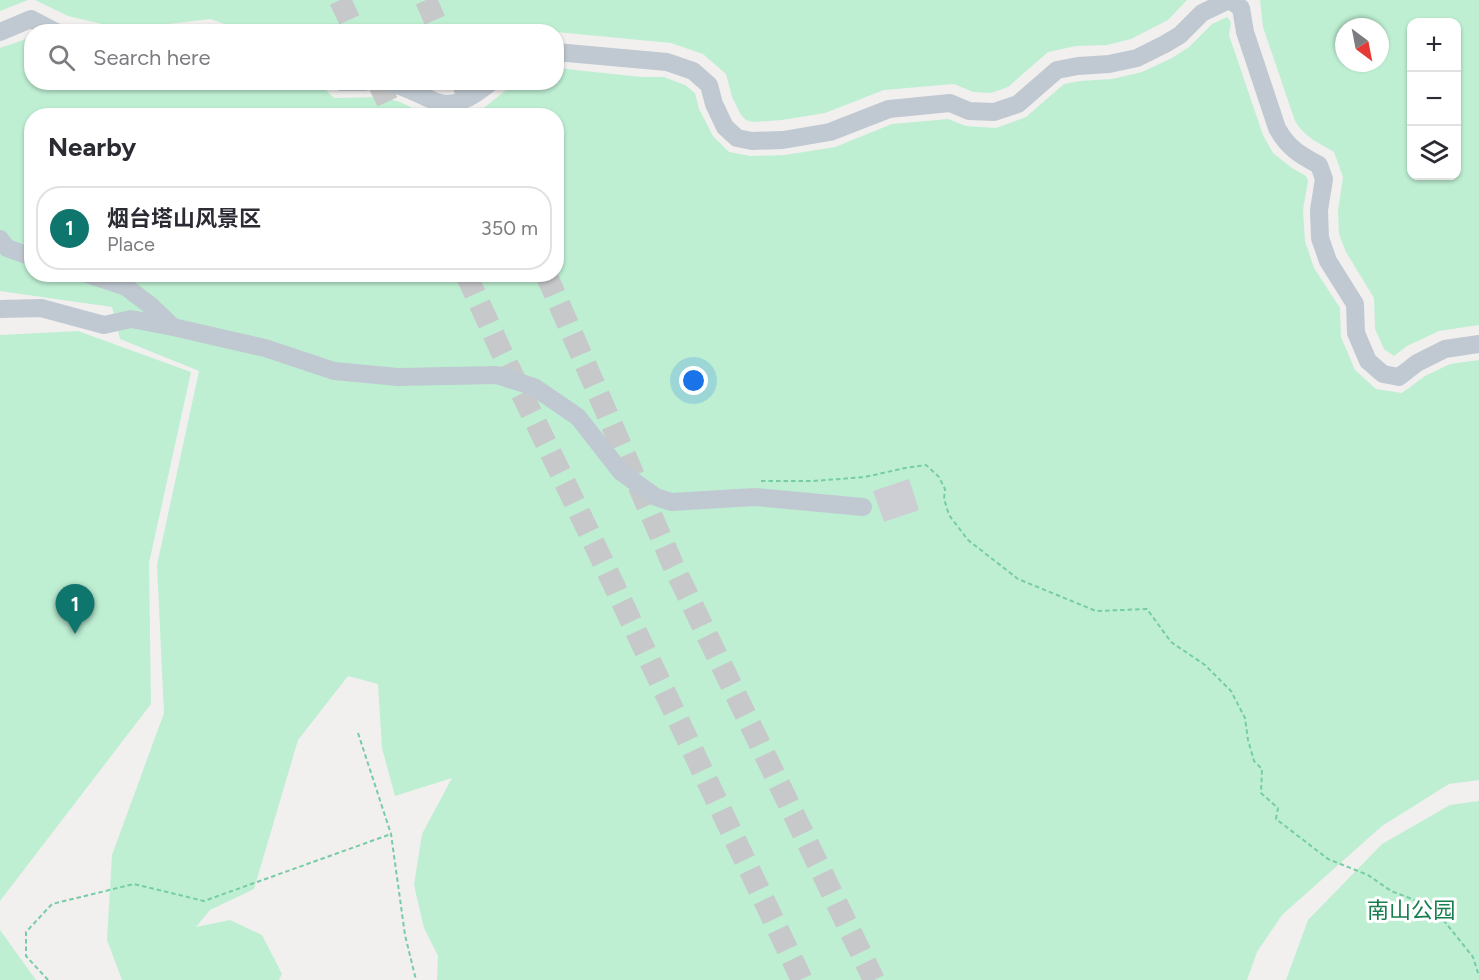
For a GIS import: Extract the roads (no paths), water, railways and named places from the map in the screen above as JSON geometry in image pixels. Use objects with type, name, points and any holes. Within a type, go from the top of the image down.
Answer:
[{"type":"street","points":[[564,53],[667,62],[693,71],[709,85],[714,104],[726,127],[737,138],[752,141],[783,140],[830,132],[889,109],[950,103],[969,111],[994,112],[1018,104],[1057,70],[1110,64],[1137,58],[1165,45],[1180,35],[1202,13],[1229,0],[1241,8],[1245,32],[1277,128],[1285,143],[1301,156],[1318,165],[1324,179],[1319,210],[1320,238],[1328,261],[1355,304],[1356,333],[1368,361],[1383,374],[1399,376],[1417,363],[1445,349],[1479,344]]},
{"type":"street","points":[[0,32],[31,20],[39,24]]},
{"type":"street","points":[[411,90],[437,104],[453,105],[473,97],[481,90]]},
{"type":"street","points":[[0,239],[7,249],[24,254]]},
{"type":"street","points":[[111,282],[126,287],[173,327]]},
{"type":"street","points":[[0,309],[41,308],[104,325],[131,319],[265,348],[334,371],[398,377],[497,375],[534,387],[578,417],[621,472],[656,497],[671,502],[755,497],[863,507]]},
{"type":"tunnel","points":[[340,0],[351,24]]},
{"type":"tunnel","points":[[426,0],[436,24]]},
{"type":"tunnel","points":[[382,90],[390,108]]},
{"type":"tunnel","points":[[466,90],[473,108]]},
{"type":"tunnel","points":[[470,282],[802,980]]},
{"type":"tunnel","points":[[549,282],[673,565],[874,980]]},
{"type":"place","name":"烟台塔山风景区","points":[[75,634]]},
{"type":"park label","name":"南山公园","points":[[1411,910]]}]
